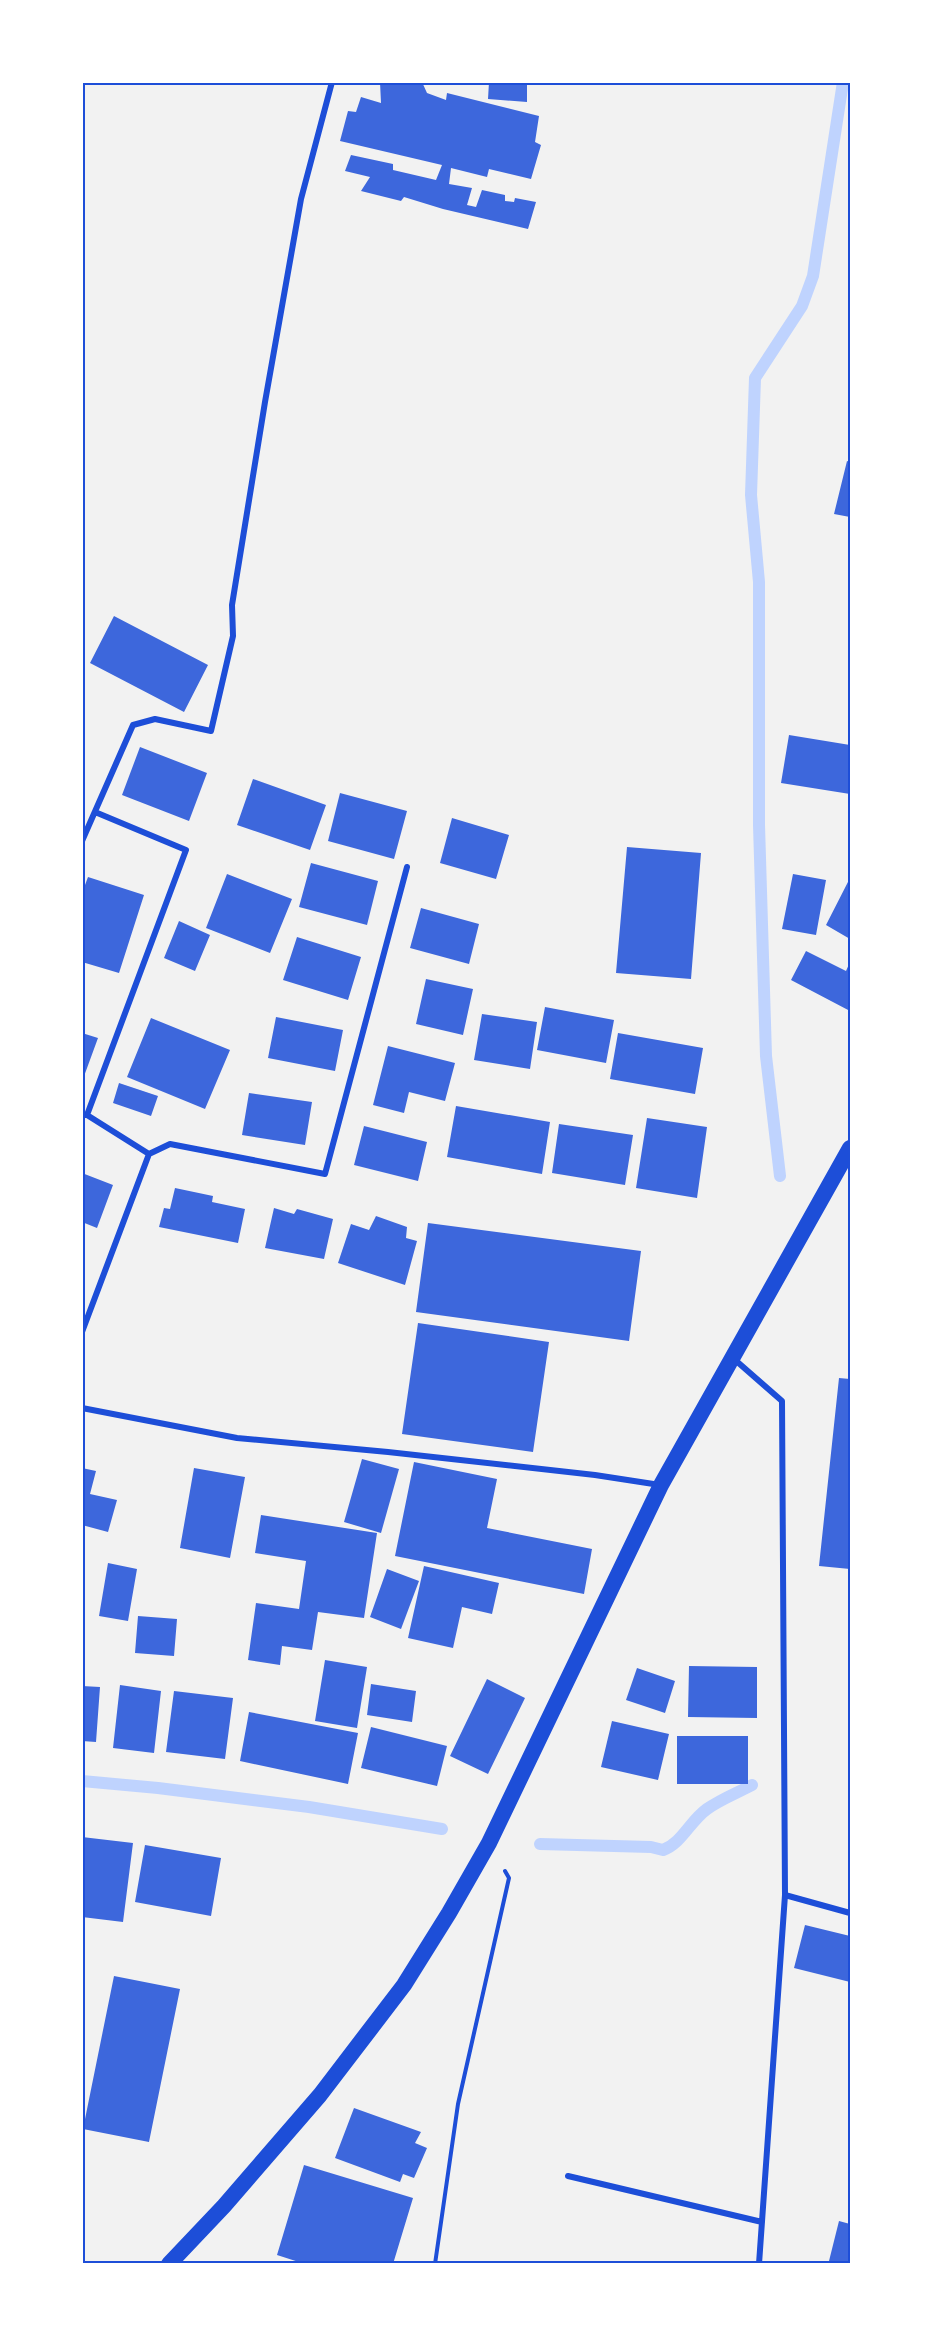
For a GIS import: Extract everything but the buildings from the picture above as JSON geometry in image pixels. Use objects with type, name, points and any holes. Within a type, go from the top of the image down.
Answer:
[{"type":"highway","points":[[169,2264],[224,2206],[320,2095],[404,1985],[449,1913],[489,1844],[661,1485],[850,1148]]},
{"type":"street","points":[[82,841],[133,725],[155,719],[211,731],[233,636],[232,605],[301,199],[332,82]]},
{"type":"street","points":[[95,812],[186,850],[85,1115],[149,1154]]},
{"type":"street","points":[[82,1332],[149,1154],[170,1144],[325,1174],[407,867]]},
{"type":"street","points":[[732,1357],[782,1401],[785,1895],[759,2264]]},
{"type":"street","points":[[82,1408],[237,1438],[388,1452],[595,1475],[661,1485]]},
{"type":"street","points":[[785,1895],[850,1913]]},
{"type":"street","points":[[568,2176],[762,2222]]},
{"type":"path","points":[[435,2264],[458,2104],[510,1878],[489,1844]]},
{"type":"waterway","points":[[780,1176],[766,1056],[759,825],[759,582],[751,495],[755,378],[802,306],[813,276],[843,82]]},
{"type":"waterway","points":[[82,1781],[309,1807],[442,1829]]},
{"type":"waterway","points":[[540,1844],[651,1847],[663,1850],[676,1842],[707,1809],[752,1785]]}]
